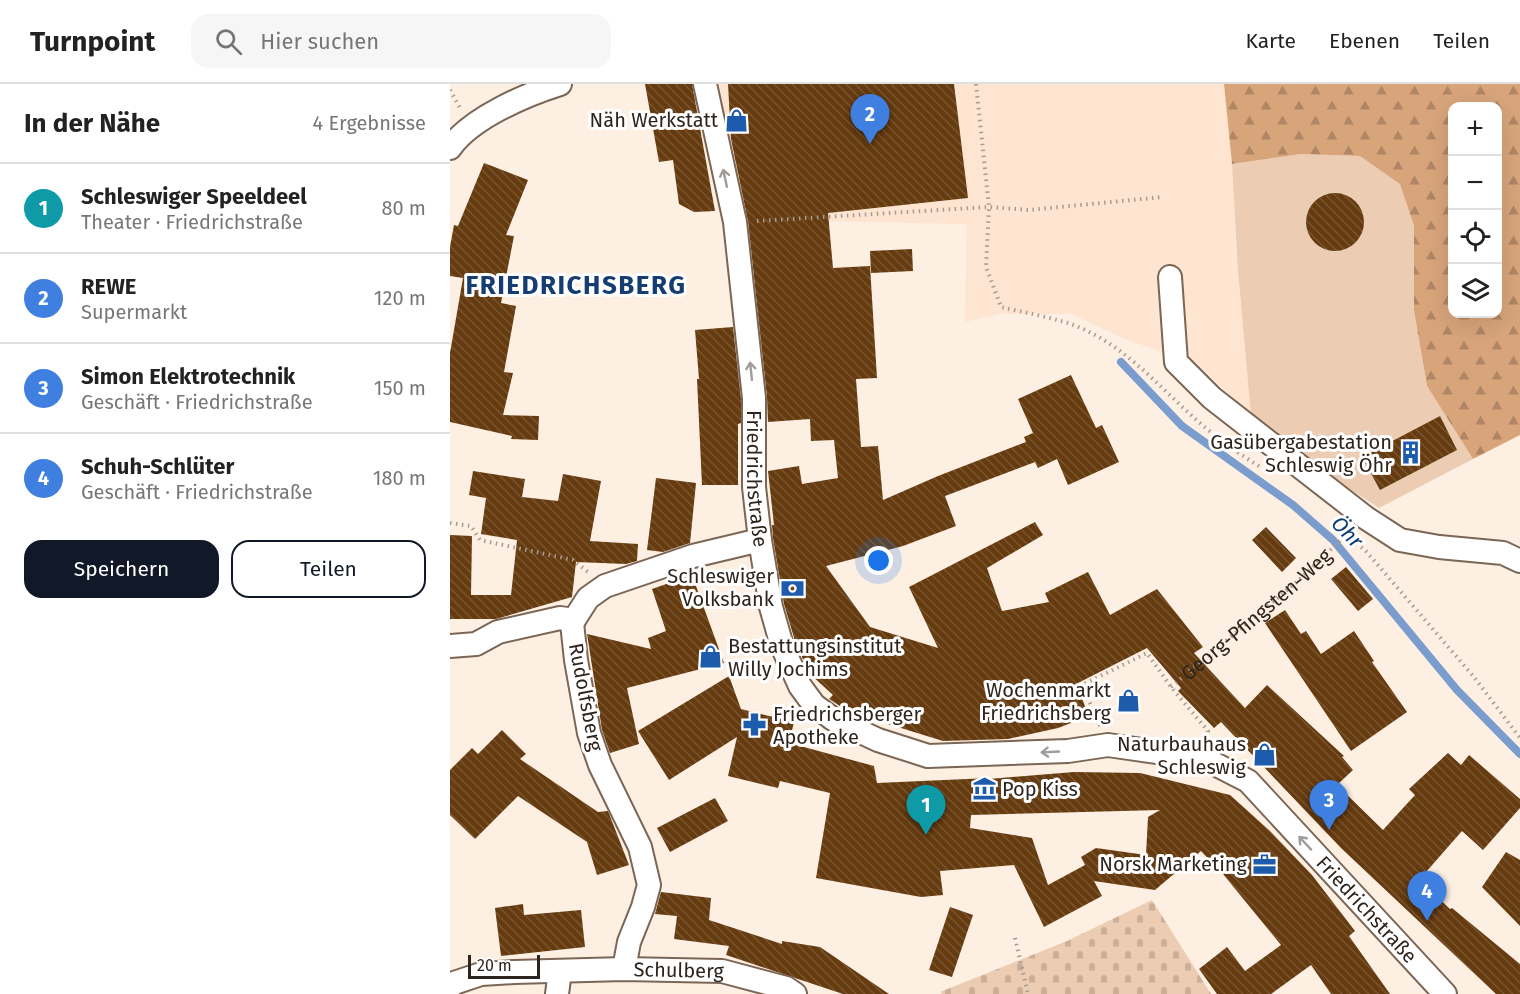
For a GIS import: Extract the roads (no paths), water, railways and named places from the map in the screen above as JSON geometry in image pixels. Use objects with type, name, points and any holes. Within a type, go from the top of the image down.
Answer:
[{"type":"street","points":[[450,148],[508,94],[536,91],[560,84]]},
{"type":"street","name":"Friedrichstraße","points":[[705,84],[735,222],[754,398],[754,487],[771,607],[782,646],[800,686],[814,705],[833,719],[878,740],[928,756],[1068,751],[1108,746],[1205,759],[1248,781],[1445,994]]},
{"type":"street","points":[[1170,277],[1176,362],[1212,398],[1366,518],[1400,540],[1439,547],[1503,553],[1520,561]]},
{"type":"street","name":"Rudolfsberg","points":[[624,969],[629,942],[649,885],[640,847],[600,765],[589,733],[572,623],[588,598],[605,586],[693,556],[760,540]]},
{"type":"street","points":[[450,646],[476,644],[498,632],[560,618],[574,620]]},
{"type":"street","name":"Schulberg","points":[[451,984],[481,974],[624,969],[722,971],[786,988],[795,994]]},
{"type":"street","points":[[557,994],[561,971]]},
{"type":"waterway","name":"Öhr","points":[[1121,362],[1182,426],[1293,505],[1333,540],[1457,690],[1520,754]]},
{"type":"place","name":"Näh Werkstatt","points":[[736,120]]},
{"type":"place","name":"REWE","points":[[870,144]]},
{"type":"place","name":"Gasübergabestation Schleswig Öhr","points":[[1410,453]]},
{"type":"place","name":"Schleswiger Volksbank","points":[[792,588]]},
{"type":"place","name":"Bestattungsinstitut Willy Jochims","points":[[710,657]]},
{"type":"place","name":"Wochenmarkt Friedrichsberg","points":[[1129,701]]},
{"type":"place","name":"Friedrichsberger Apotheke","points":[[755,725]]},
{"type":"place","name":"Naturbauhaus Schleswig","points":[[1264,755]]},
{"type":"place","name":"Pop Kiss","points":[[984,789]]},
{"type":"place","name":"Simon Elektrotechnik","points":[[1329,830]]},
{"type":"place","name":"Schleswiger Speeldeel","points":[[926,835]]},
{"type":"place","name":"Norsk Marketing","points":[[1265,864]]},
{"type":"place","name":"Schuh-Schlüter","points":[[1427,921]]},
{"type":"district","name":"FRIEDRICHSBERG","points":[[576,285]]}]
